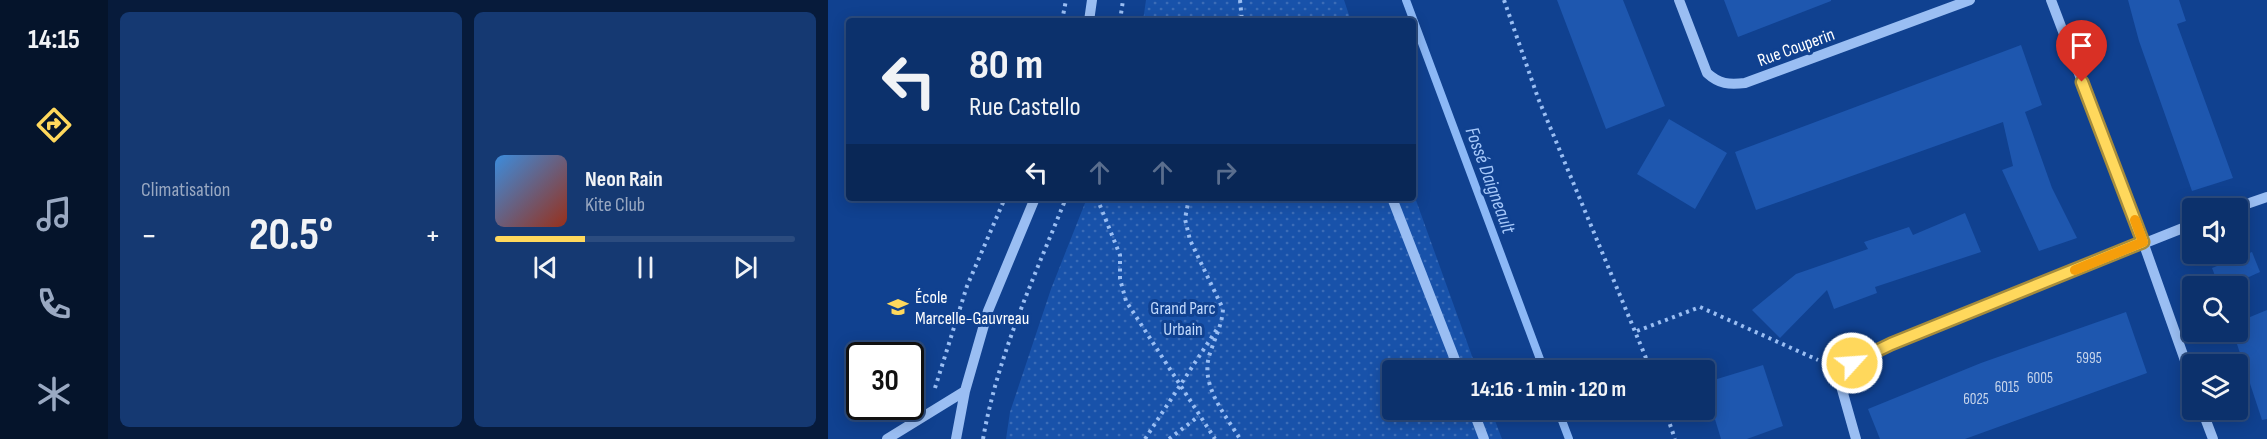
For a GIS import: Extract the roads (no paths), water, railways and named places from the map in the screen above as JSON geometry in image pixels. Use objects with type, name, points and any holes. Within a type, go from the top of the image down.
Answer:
[{"type":"street","points":[[1089,18],[1092,0]]},
{"type":"street","name":"Rue Couperin","points":[[1679,0],[1707,73],[1722,83],[1733,85],[1745,83],[1970,0]]},
{"type":"street","points":[[2051,0],[2143,242],[2183,354]]},
{"type":"street","points":[[2248,204],[2267,197]]},
{"type":"street","points":[[956,439],[965,391],[988,310],[1034,201]]},
{"type":"street","points":[[1393,201],[1455,360]]},
{"type":"street","points":[[1856,439],[1841,386],[1852,363],[1891,344],[2182,228]]},
{"type":"street","points":[[887,439],[965,391]]},
{"type":"street","points":[[1477,420],[1484,439]]},
{"type":"street","points":[[2206,420],[2213,439]]},
{"type":"waterway","name":"Fossé Daigneault","points":[[1406,0],[1413,18]]},
{"type":"waterway","name":"Fossé Daigneault","points":[[1416,27],[1540,360]]},
{"type":"waterway","name":"Fossé Daigneault","points":[[1562,420],[1569,439]]},
{"type":"place","name":"École Marcelle-Gauvreau","points":[[898,307]]},
{"type":"park label","name":"Grand Parc Urbain","points":[[1183,318]]}]
